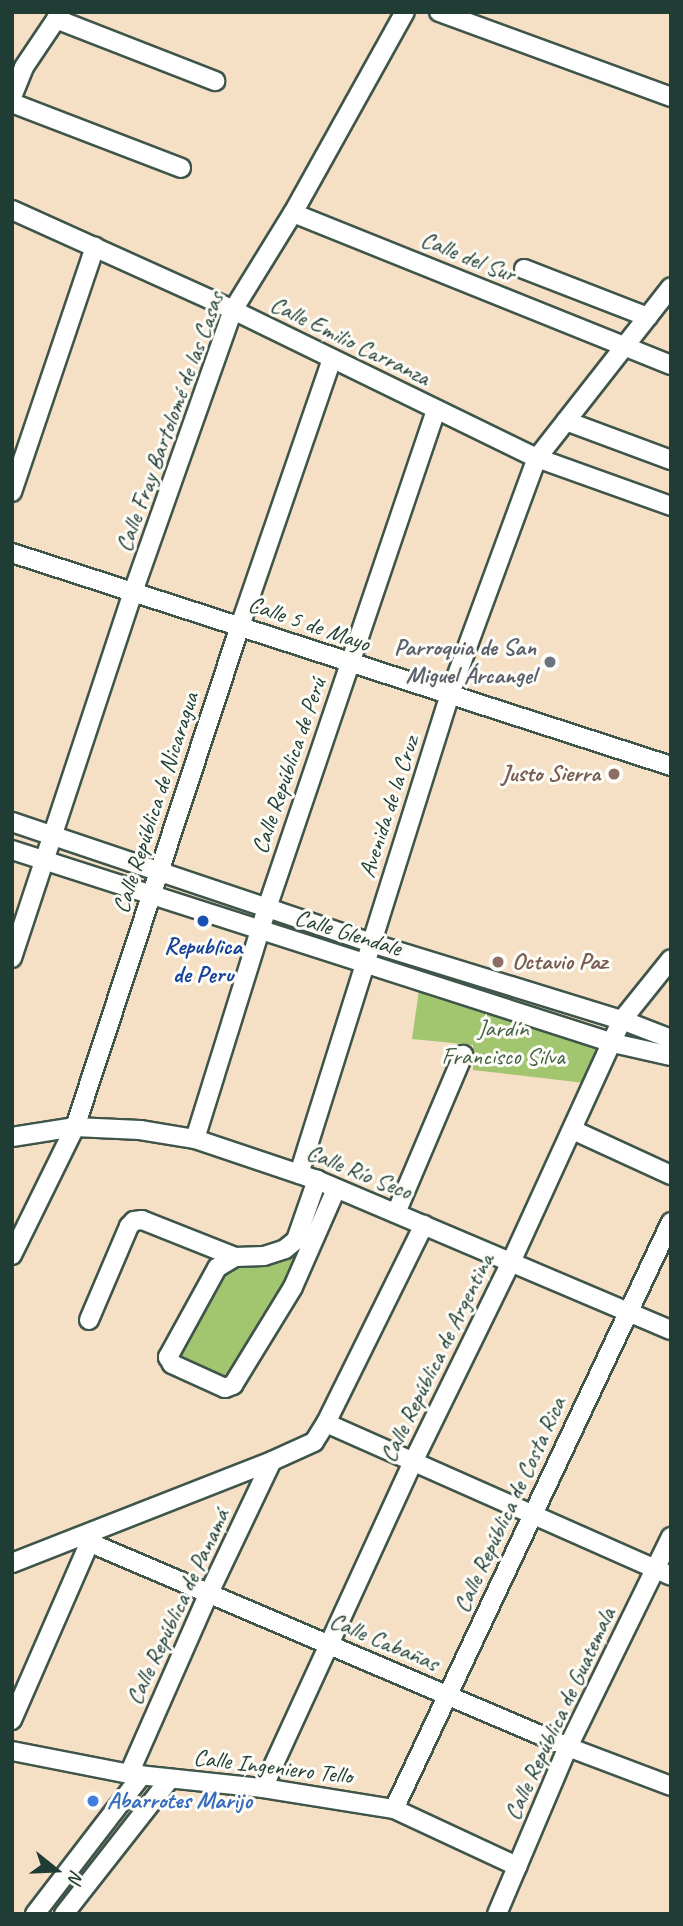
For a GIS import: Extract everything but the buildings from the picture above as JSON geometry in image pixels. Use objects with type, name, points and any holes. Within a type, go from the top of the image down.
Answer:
[{"type":"street","name":"Calle Fray Bartolomé de las Casas","points":[[12,958],[133,592],[233,310],[293,213],[405,12]]},
{"type":"street","points":[[439,12],[671,97]]},
{"type":"street","points":[[12,97],[20,74],[59,15],[215,81]]},
{"type":"street","points":[[12,103],[181,168]]},
{"type":"street","name":"Calle Emilio Carranza","points":[[12,210],[233,310],[537,458],[671,506]]},
{"type":"street","name":"Calle del Sur","points":[[293,213],[671,365]]},
{"type":"street","points":[[12,492],[95,247]]},
{"type":"street","points":[[524,269],[648,317]]},
{"type":"street","name":"Avenida de la Cruz","points":[[299,1174],[450,694],[537,458],[669,291]]},
{"type":"street","name":"Calle República de Nicaragua","points":[[12,1255],[75,1127],[240,626],[332,359]]},
{"type":"street","name":"Calle República de Perú","points":[[195,1139],[259,931],[436,410]]},
{"type":"street","points":[[566,421],[671,460]]},
{"type":"street","name":"Calle 5 de Mayo","points":[[12,552],[350,664],[671,766]]},
{"type":"street","name":"Calle Glendale","points":[[12,822],[371,943],[622,1020],[671,1039]]},
{"type":"street","name":"Calle Glendale","points":[[12,850],[613,1043],[671,1056]]},
{"type":"street","name":"Calle República de Argentina","points":[[263,1788],[413,1462],[511,1262],[622,1020],[671,959]]},
{"type":"street","points":[[396,1213],[463,1055]]},
{"type":"street","name":"Calle Río Seco","points":[[12,1137],[75,1127],[141,1130],[195,1139],[317,1180],[671,1331]]},
{"type":"street","points":[[572,1130],[671,1175]]},
{"type":"street","points":[[235,1256],[217,1268],[168,1357],[172,1364],[225,1388],[233,1385],[293,1287],[317,1180]]},
{"type":"street","points":[[89,1320],[129,1226],[134,1221],[142,1220],[235,1256],[264,1255],[303,1244],[336,1189]]},
{"type":"street","name":"Calle República de Costa Rica","points":[[394,1809],[671,1222]]},
{"type":"street","name":"Calle República de Panamá","points":[[12,1563],[88,1537],[272,1461],[313,1441],[326,1423],[424,1225]]},
{"type":"street","points":[[326,1423],[663,1573]]},
{"type":"street","name":"Calle República de Panamá","points":[[38,1913],[93,1839],[136,1774],[209,1593],[272,1461]]},
{"type":"street","points":[[12,1720],[88,1537]]},
{"type":"street","name":"Calle Cabañas","points":[[88,1537],[209,1593],[447,1696],[568,1747],[671,1786]]},
{"type":"street","name":"Calle República de Guatemala","points":[[497,1914],[568,1747],[663,1573],[671,1537]]},
{"type":"street","name":"Calle Ingeniero Tello","points":[[12,1751],[136,1774],[263,1788],[394,1809],[517,1866]]},
{"type":"street","points":[[64,1914],[170,1779]]},
{"type":"street","points":[[93,1839],[111,1855]]},
{"type":"green space","name":"Jardín Francisco Silva","points":[[420,983],[610,1045],[593,1084],[473,1070],[473,1045],[412,1039]]},
{"type":"green space","points":[[322,1183],[334,1189],[233,1385],[168,1357],[217,1268],[285,1249]]},
{"type":"place","name":"Parroquia de San Miguel Árcangel","points":[[550,662]]},
{"type":"place","name":"Justo Sierra","points":[[614,774]]},
{"type":"place","name":"Republica de Peru","points":[[203,921]]},
{"type":"place","name":"Octavio Paz","points":[[498,962]]},
{"type":"place","name":"Abarrotes Marijo","points":[[93,1801]]}]
